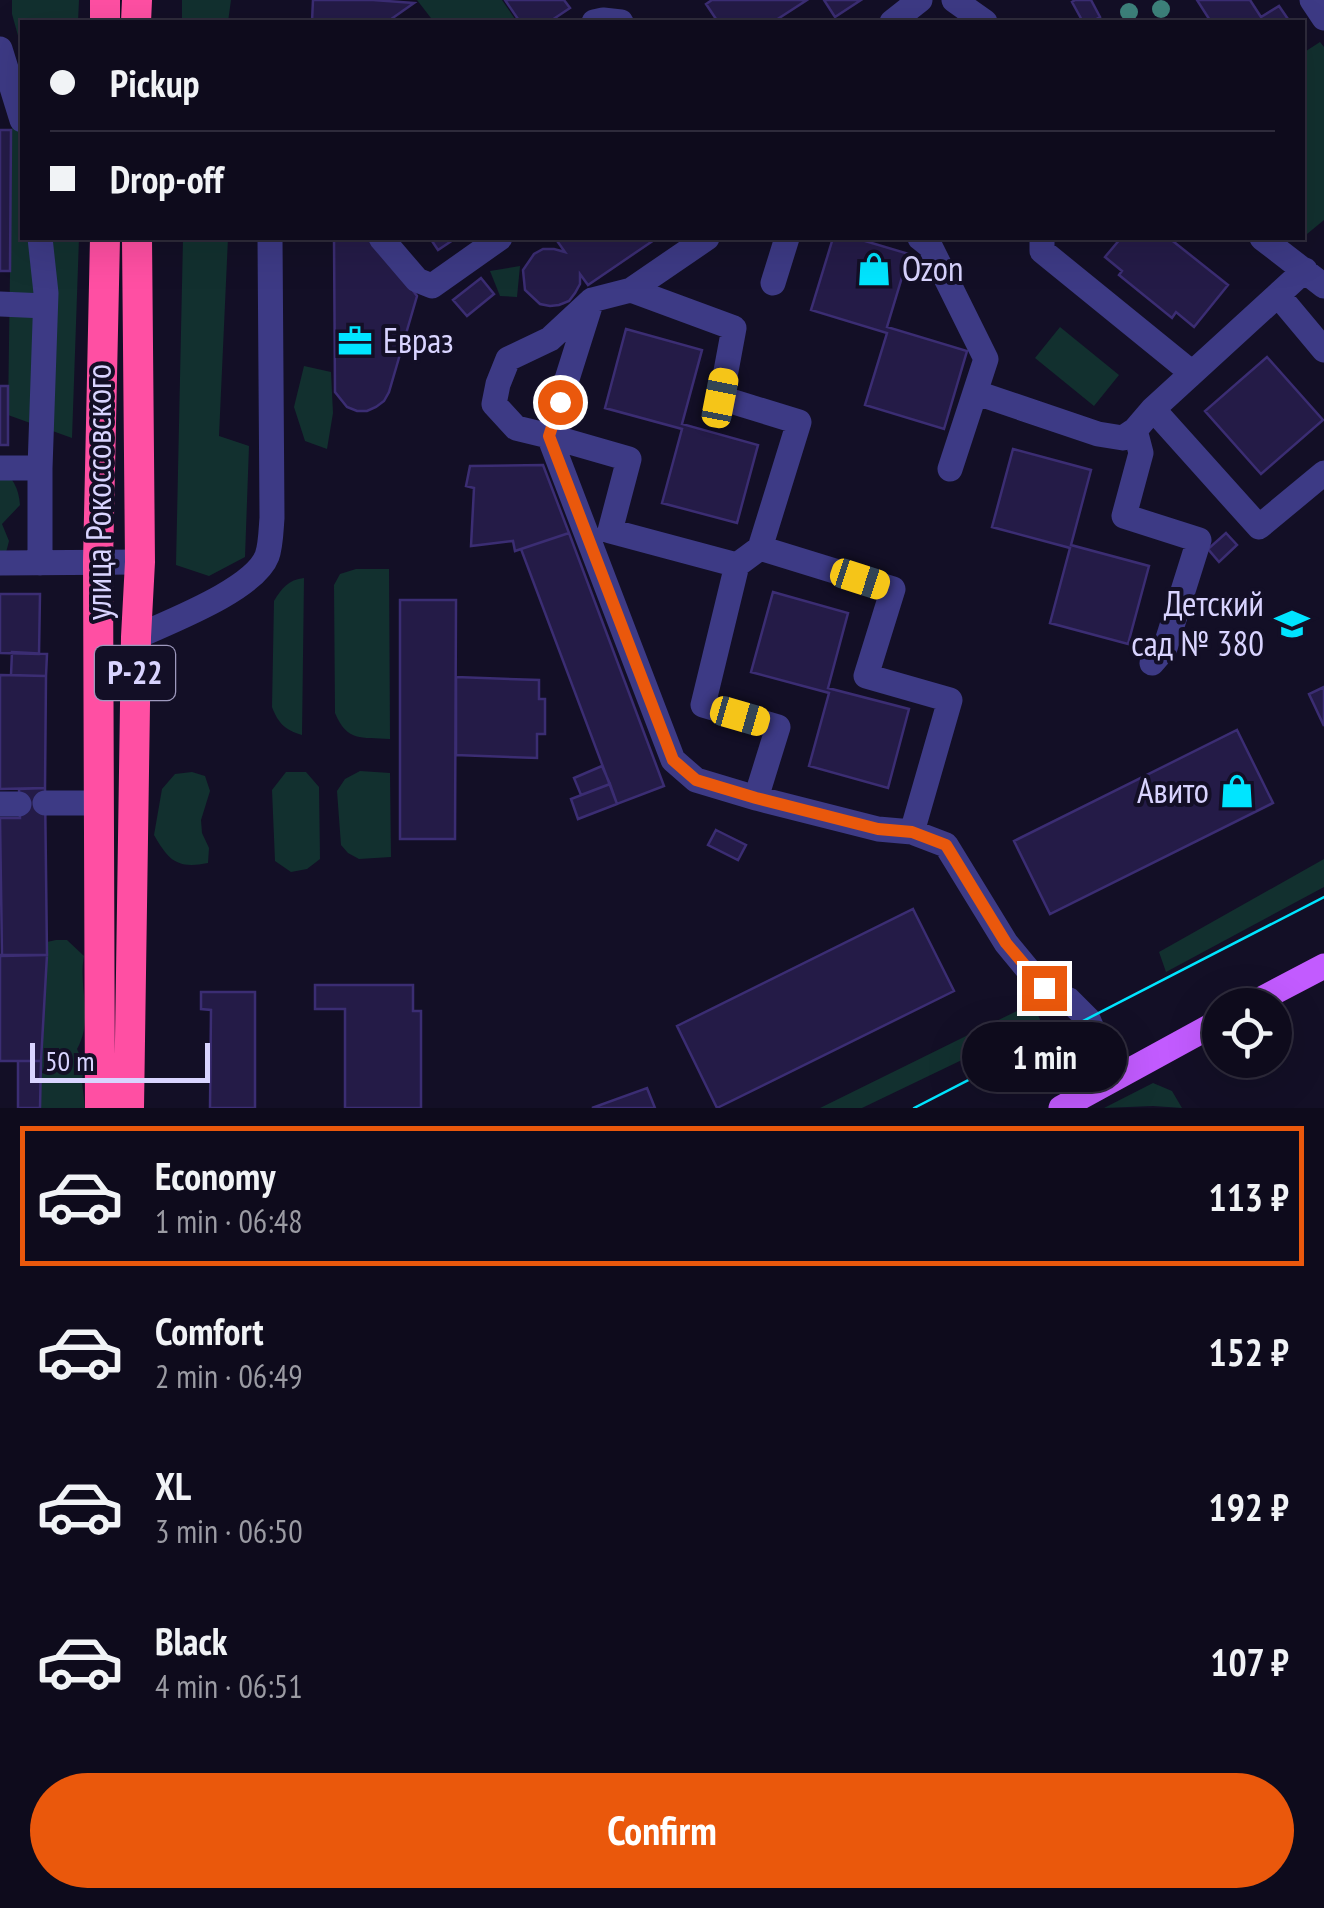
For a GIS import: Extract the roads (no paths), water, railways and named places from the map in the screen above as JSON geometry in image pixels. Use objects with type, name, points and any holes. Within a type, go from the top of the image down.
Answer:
[{"type":"highway","name":"улица Рокоссовского","points":[[100,1108],[98,562],[104,240]]},
{"type":"highway","name":"улица Рокоссовского","points":[[129,1108],[140,562],[136,240]]},
{"type":"main road","points":[[1282,988],[1324,966]]},
{"type":"main road","points":[[1061,1108],[1202,1031]]},
{"type":"street","points":[[895,20],[920,0]]},
{"type":"street","points":[[954,0],[982,20]]},
{"type":"street","points":[[1312,0],[1324,18]]},
{"type":"street","points":[[0,49],[20,114]]},
{"type":"street","points":[[40,240],[45,306],[40,563]]},
{"type":"street","points":[[136,637],[241,585],[266,558],[272,518],[270,240]]},
{"type":"street","points":[[383,240],[416,280],[432,286],[497,240]]},
{"type":"street","points":[[610,531],[629,459],[516,428],[494,404],[498,384],[508,359],[550,338],[592,300],[630,290],[704,240]]},
{"type":"street","points":[[773,283],[786,240]]},
{"type":"street","points":[[922,240],[930,246],[986,360],[950,469]]},
{"type":"street","points":[[1042,240],[1042,252],[1192,374]]},
{"type":"street","points":[[977,393],[1098,434],[1123,438],[1278,295],[1314,278],[1265,240]]},
{"type":"street","points":[[630,290],[734,328],[720,398],[799,422],[760,548],[738,566],[703,705],[778,727],[756,798]]},
{"type":"street","points":[[1278,295],[1324,350]]},
{"type":"street","points":[[592,300],[549,436],[673,760],[696,780],[878,829],[912,832],[946,845],[1006,943],[1044,988],[1069,1000],[1088,1019],[1113,1078]]},
{"type":"street","points":[[0,304],[45,306]]},
{"type":"street","points":[[1153,409],[1258,528],[1324,473]]},
{"type":"street","points":[[1135,430],[1141,453],[1124,516],[1199,540],[1165,648],[1152,662]]},
{"type":"street","points":[[0,468],[40,468]]},
{"type":"street","points":[[583,524],[738,566]]},
{"type":"street","points":[[760,548],[893,589],[866,676],[950,700],[912,832]]},
{"type":"street","points":[[0,563],[140,562]]},
{"type":"street","points":[[46,803],[99,803]]},
{"type":"tram line","points":[[914,1108],[1324,897]]},
{"type":"place","name":"Ozon","points":[[874,269]]},
{"type":"place","name":"Евраз","points":[[355,341]]},
{"type":"place","name":"Детский сад № 380","points":[[1292,624]]},
{"type":"place","name":"Авито","points":[[1237,791]]}]
